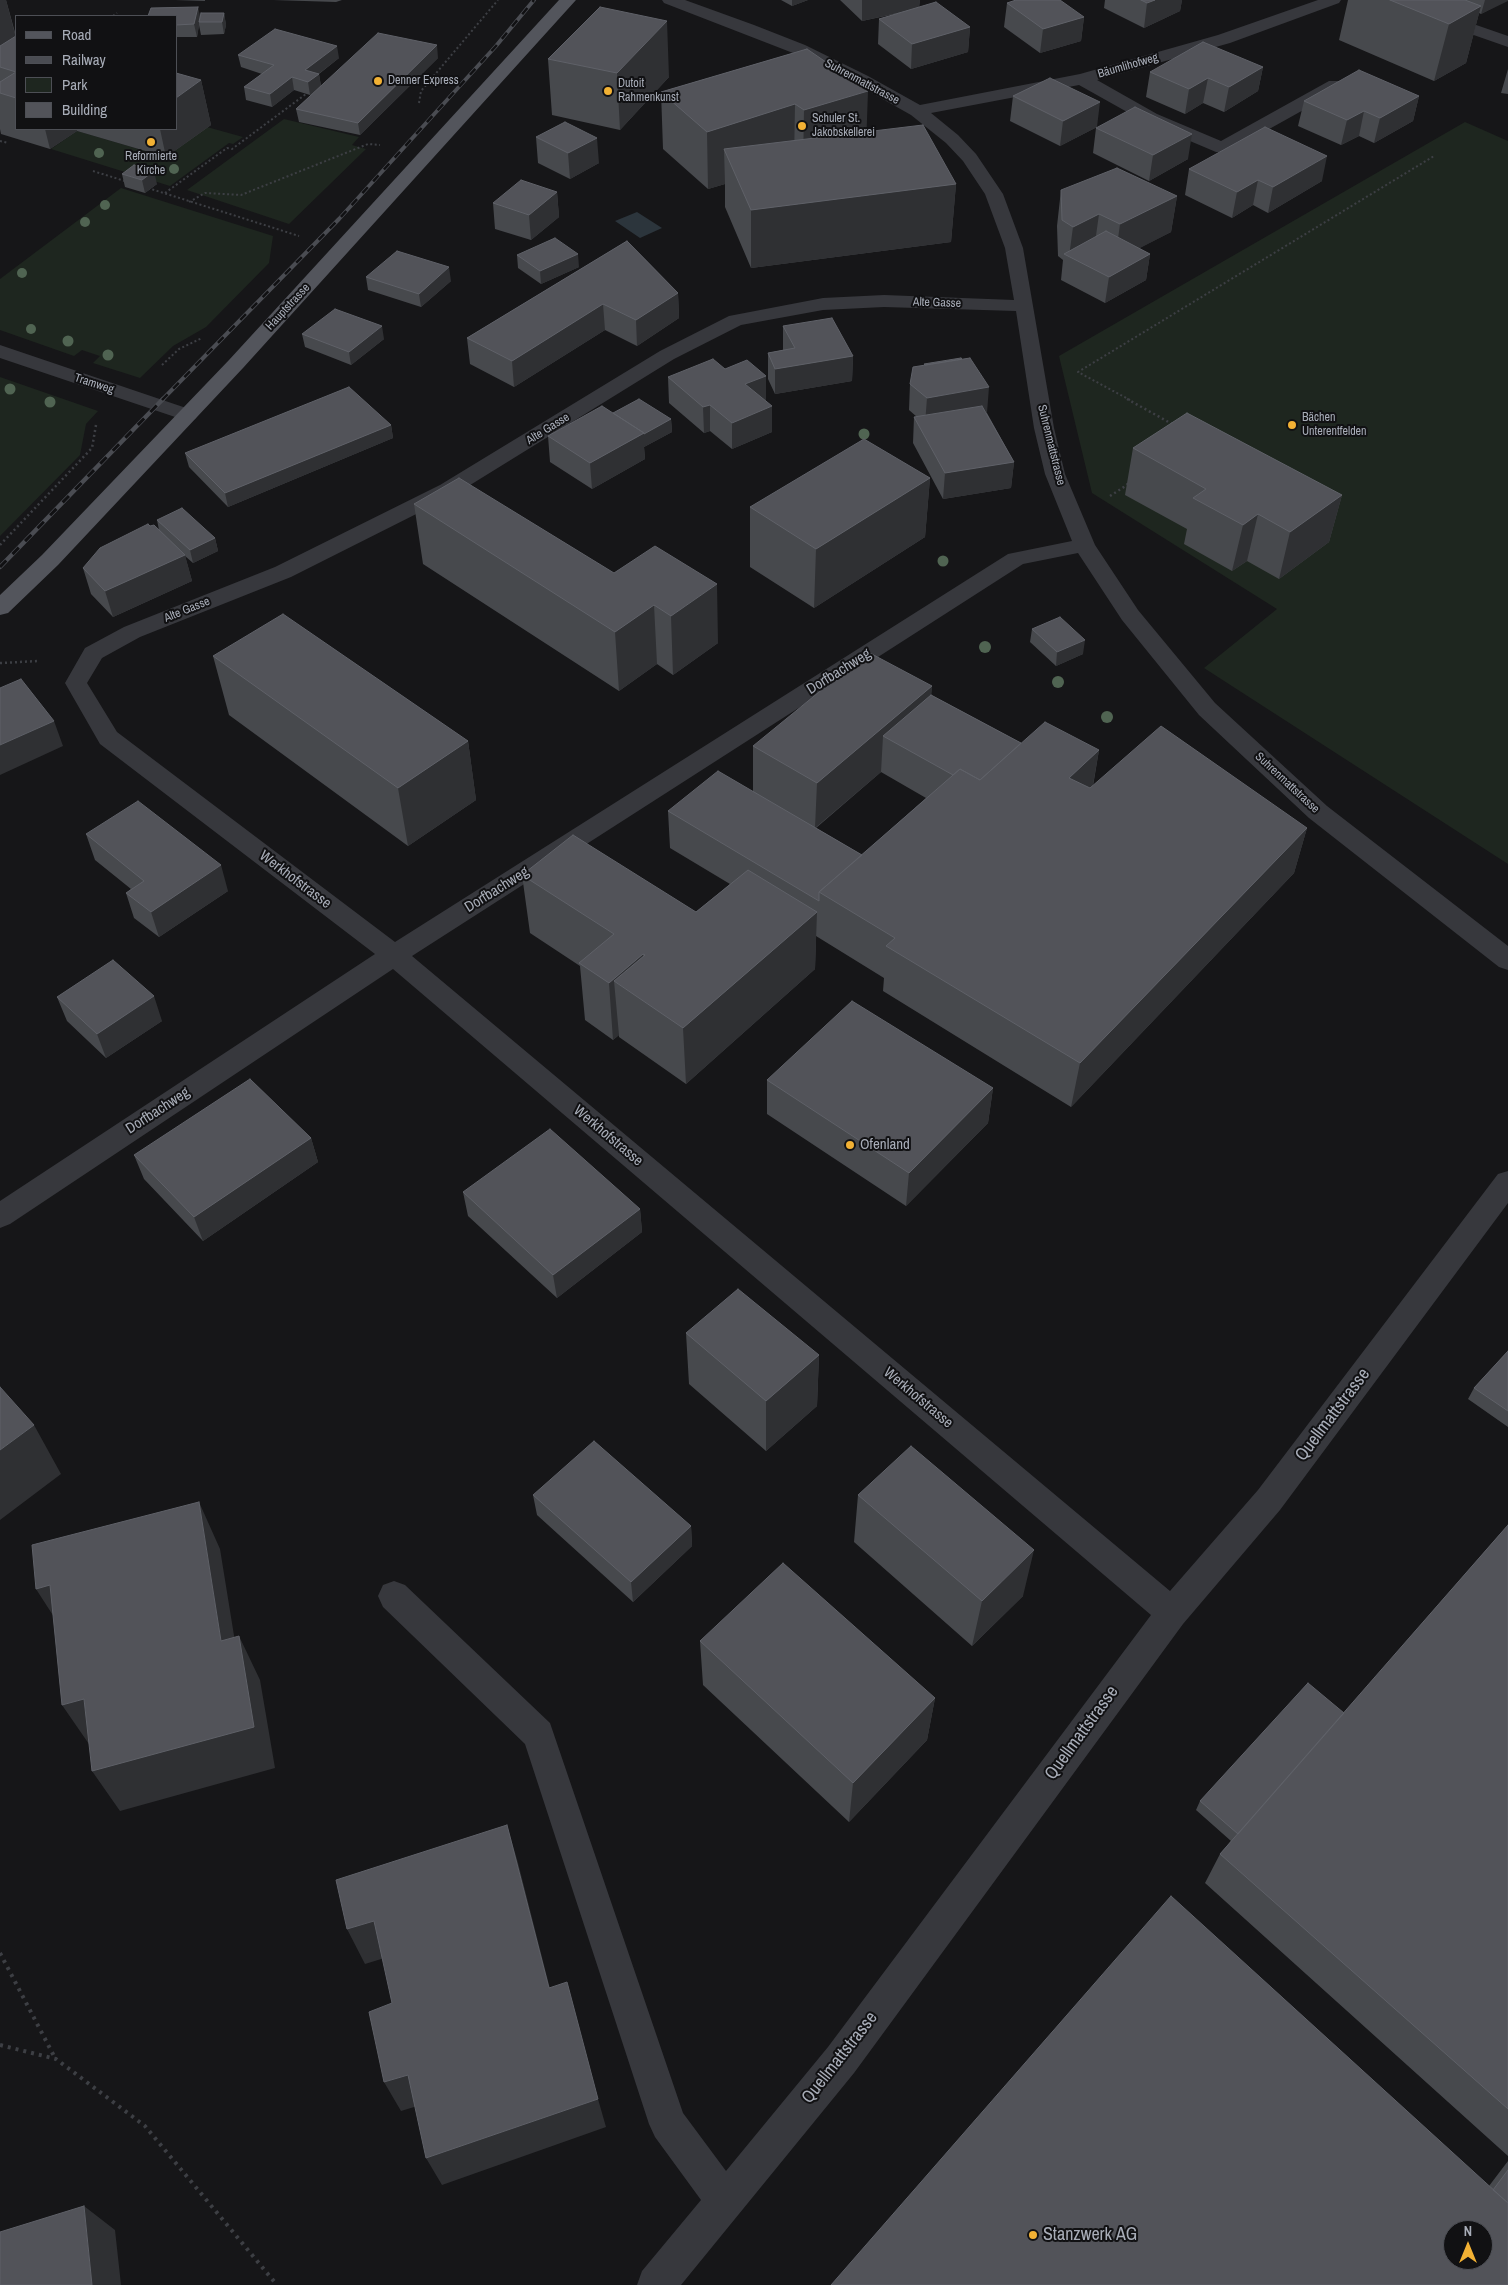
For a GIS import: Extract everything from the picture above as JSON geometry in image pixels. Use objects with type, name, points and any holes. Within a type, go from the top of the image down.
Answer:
[{"type":"main road","name":"Hauptstrasse","points":[[0,608],[50,560],[188,415],[568,0]]},
{"type":"street","name":"Bäumlihofweg","points":[[917,111],[1082,79],[1224,39],[1333,0]]},
{"type":"street","points":[[1388,0],[1505,41]]},
{"type":"street","name":"Suhrenmattstrasse","points":[[675,1],[799,49],[862,80],[917,111],[952,139],[978,168],[994,194],[1014,248],[1026,306],[1044,428],[1055,474],[1084,545],[1130,615],[1207,709],[1318,812],[1508,960]]},
{"type":"street","points":[[1082,79],[1151,118],[1222,148],[1336,85]]},
{"type":"street","name":"Alte Gasse","points":[[93,653],[132,632],[283,572],[447,490],[667,355],[736,320],[823,304],[875,302],[1026,306]]},
{"type":"street","name":"Tramweg","points":[[0,351],[188,415]]},
{"type":"street","name":"Dorfbachweg","points":[[0,1216],[394,955],[1016,559],[1084,545]]},
{"type":"street","name":"Werkhofstrasse","points":[[93,653],[76,683],[108,738],[394,955],[1172,1613]]},
{"type":"street","name":"Quellmattstrasse","points":[[656,2285],[841,2060],[1172,1613],[1269,1500],[1508,1182]]},
{"type":"street","points":[[394,1596],[538,1734],[668,2124],[725,2201]]},
{"type":"path","points":[[418,108],[421,91],[498,0]]},
{"type":"path","points":[[165,194],[227,148],[232,149],[306,94]]},
{"type":"path","points":[[0,140],[8,143]]},
{"type":"path","points":[[190,202],[205,192],[241,195],[368,144],[386,145]]},
{"type":"path","points":[[1182,429],[1078,372],[1434,156]]},
{"type":"path","points":[[93,170],[131,183]]},
{"type":"path","points":[[144,187],[302,237],[296,244]]},
{"type":"path","points":[[0,545],[92,448],[97,423],[179,349],[203,338]]},
{"type":"path","points":[[1073,518],[1126,485],[1129,479]]},
{"type":"path","points":[[0,1953],[56,2059]]},
{"type":"path","points":[[0,2045],[56,2059],[145,2126],[277,2285]]},
{"type":"green space","points":[[284,119],[359,137],[352,145],[366,149],[289,224],[187,190]]},
{"type":"green space","name":"Bächen Unterentfelden","points":[[1465,122],[1508,141],[1508,864],[1204,668],[1277,609],[1092,493],[1059,356]]},
{"type":"green space","points":[[207,127],[243,137],[233,144],[229,143],[170,186],[51,149],[77,131],[166,157]]},
{"type":"green space","points":[[121,188],[273,236],[269,263],[206,327],[173,346],[140,378],[93,363],[100,356],[82,350],[74,356],[0,330],[0,279]]},
{"type":"green space","points":[[0,377],[98,411],[86,424],[80,455],[0,536]]},
{"type":"shaded area","points":[[637,212],[662,228],[640,238],[615,221]]},
{"type":"building","points":[[1016,0],[1060,0],[1084,17],[1043,29],[1007,3]]},
{"type":"building","points":[[1141,0],[1155,0],[1147,3]]},
{"type":"building","points":[[1390,0],[1465,0],[1481,6],[1449,24]]},
{"type":"building","points":[[936,2],[970,27],[912,44],[879,19]]},
{"type":"building","points":[[198,7],[194,24],[178,25],[178,15],[148,15],[151,8]]},
{"type":"building","points":[[600,7],[667,21],[617,73],[548,59]]},
{"type":"building","points":[[201,13],[224,13],[222,22],[199,22]]},
{"type":"building","points":[[275,29],[337,46],[305,70],[319,74],[308,82],[292,77],[270,94],[244,87],[274,65],[238,55]]},
{"type":"building","name":"Denner Express","points":[[378,33],[437,45],[358,123],[296,109]]},
{"type":"building","points":[[15,37],[15,72],[0,67],[0,46]]},
{"type":"building","points":[[1203,42],[1263,67],[1229,87],[1208,78],[1189,89],[1150,72]]},
{"type":"building","points":[[807,49],[868,91],[804,110],[795,104],[707,132],[661,92]]},
{"type":"building","points":[[1359,70],[1419,96],[1380,118],[1364,111],[1347,120],[1304,101]]},
{"type":"building","points":[[15,73],[15,98],[0,93],[0,82]]},
{"type":"building","points":[[178,74],[201,80],[178,97]]},
{"type":"building","points":[[1050,78],[1100,102],[1063,121],[1013,96]]},
{"type":"building","points":[[1135,107],[1192,134],[1153,155],[1096,128]]},
{"type":"building","points":[[565,122],[597,138],[568,153],[536,137]]},
{"type":"building","points":[[923,125],[956,184],[751,210],[724,149]]},
{"type":"building","points":[[1265,127],[1327,156],[1273,187],[1258,180],[1237,192],[1189,169]]},
{"type":"building","points":[[134,165],[154,171],[142,180],[122,174]]},
{"type":"building","points":[[1117,168],[1177,196],[1120,224],[1099,214],[1073,227],[1062,220],[1061,190]]},
{"type":"building","points":[[521,180],[557,192],[529,215],[493,203]]},
{"type":"building","points":[[1106,231],[1150,254],[1109,277],[1064,254]]},
{"type":"building","points":[[555,238],[578,254],[540,271],[517,255]]},
{"type":"building","points":[[627,241],[678,293],[636,320],[603,304],[512,361],[467,338]]},
{"type":"building","points":[[397,251],[449,267],[419,294],[366,277]]},
{"type":"building","points":[[335,309],[382,326],[349,352],[302,334]]},
{"type":"building","points":[[832,318],[853,356],[775,369],[768,353],[795,348],[783,326]]},
{"type":"building","points":[[961,358],[962,359],[924,364]]},
{"type":"building","points":[[970,358],[989,387],[927,398],[910,384],[913,367]]},
{"type":"building","points":[[713,359],[725,369],[747,360],[766,376],[745,384],[772,406],[732,423],[710,405],[703,407],[668,377]]},
{"type":"building","points":[[349,387],[391,425],[225,493],[185,453]]},
{"type":"building","points":[[639,399],[671,419],[644,434],[613,413]]},
{"type":"building","points":[[602,406],[644,433],[590,463],[548,436]]},
{"type":"building","points":[[982,406],[1014,462],[945,473],[914,417]]},
{"type":"building","points":[[1187,413],[1342,495],[1290,532],[1258,514],[1243,525],[1193,498],[1206,489],[1133,448]]},
{"type":"building","points":[[864,439],[930,478],[816,549],[750,507]]},
{"type":"building","points":[[459,478],[614,573],[655,546],[717,584],[671,616],[654,605],[615,632],[414,504]]},
{"type":"building","points":[[182,508],[215,538],[190,550],[157,520]]},
{"type":"building","points":[[148,524],[150,526],[154,525],[185,555],[105,591],[83,568],[100,548]]},
{"type":"building","points":[[283,614],[468,741],[398,788],[213,656]]},
{"type":"building","points":[[1060,617],[1085,640],[1057,652],[1032,629]]},
{"type":"building","points":[[868,652],[932,686],[817,783],[753,746]]},
{"type":"building","points":[[21,679],[54,721],[0,745],[0,688]]},
{"type":"building","points":[[931,695],[1021,743],[980,780],[960,769],[953,775],[883,736]]},
{"type":"building","points":[[1045,722],[1099,750],[1069,778],[1090,788],[1161,726],[1307,828],[1080,1063],[886,946],[895,938],[819,892],[960,769],[980,780]]},
{"type":"building","points":[[718,771],[862,855],[819,892],[819,901],[668,811]]},
{"type":"building","points":[[138,801],[221,865],[151,912],[126,893],[144,881],[86,834]]},
{"type":"building","points":[[573,835],[696,912],[748,870],[817,912],[683,1028],[614,981],[645,955],[643,954],[609,983],[579,963],[614,934],[522,875]]},
{"type":"building","points":[[113,960],[154,996],[97,1034],[57,997]]},
{"type":"building","points":[[852,1001],[993,1088],[909,1173],[767,1080]]},
{"type":"building","points":[[250,1079],[311,1138],[194,1217],[134,1155]]},
{"type":"building","points":[[550,1129],[640,1209],[553,1275],[463,1192]]},
{"type":"building","points":[[738,1289],[819,1355],[766,1401],[686,1333]]},
{"type":"building","points":[[1508,1351],[1508,1411],[1474,1388]]},
{"type":"building","points":[[0,1387],[34,1425],[0,1450]]},
{"type":"building","points":[[594,1441],[691,1526],[631,1582],[533,1495]]},
{"type":"building","points":[[911,1446],[1034,1550],[982,1601],[858,1495]]},
{"type":"building","points":[[199,1502],[221,1641],[239,1636],[254,1727],[92,1771],[84,1699],[62,1705],[50,1585],[36,1589],[32,1545]]},
{"type":"building","points":[[1508,1525],[1508,2109],[1220,1854]]},
{"type":"building","points":[[783,1563],[935,1698],[853,1783],[700,1641]]},
{"type":"building","points":[[1308,1683],[1344,1713],[1238,1834],[1200,1801]]},
{"type":"building","points":[[507,1825],[549,1988],[567,1982],[598,2099],[426,2158],[408,2075],[384,2082],[369,2012],[392,2003],[374,1921],[347,1929],[336,1880]]},
{"type":"building","points":[[1171,1896],[1508,2203],[1508,2285],[831,2285]]},
{"type":"building","points":[[1508,2170],[1508,2203],[1493,2190]]},
{"type":"building","points":[[84,2206],[92,2285],[0,2285],[0,2232]]},
{"type":"railway","points":[[162,400],[339,219],[496,46],[534,0]]},
{"type":"railway","points":[[0,567],[163,399]]},
{"type":"place","name":"Denner Express","points":[[378,81]]},
{"type":"place","name":"Dutoit Rahmenkunst","points":[[608,91]]},
{"type":"place","name":"Schuler St. Jakobskellerei","points":[[802,126]]},
{"type":"place","name":"Reformierte Kirche","points":[[151,142]]},
{"type":"place","name":"Bächen Unterentfelden","points":[[1292,425]]},
{"type":"place","name":"Ofenland","points":[[850,1145]]},
{"type":"place","name":"Stanzwerk AG","points":[[1033,2235]]}]
